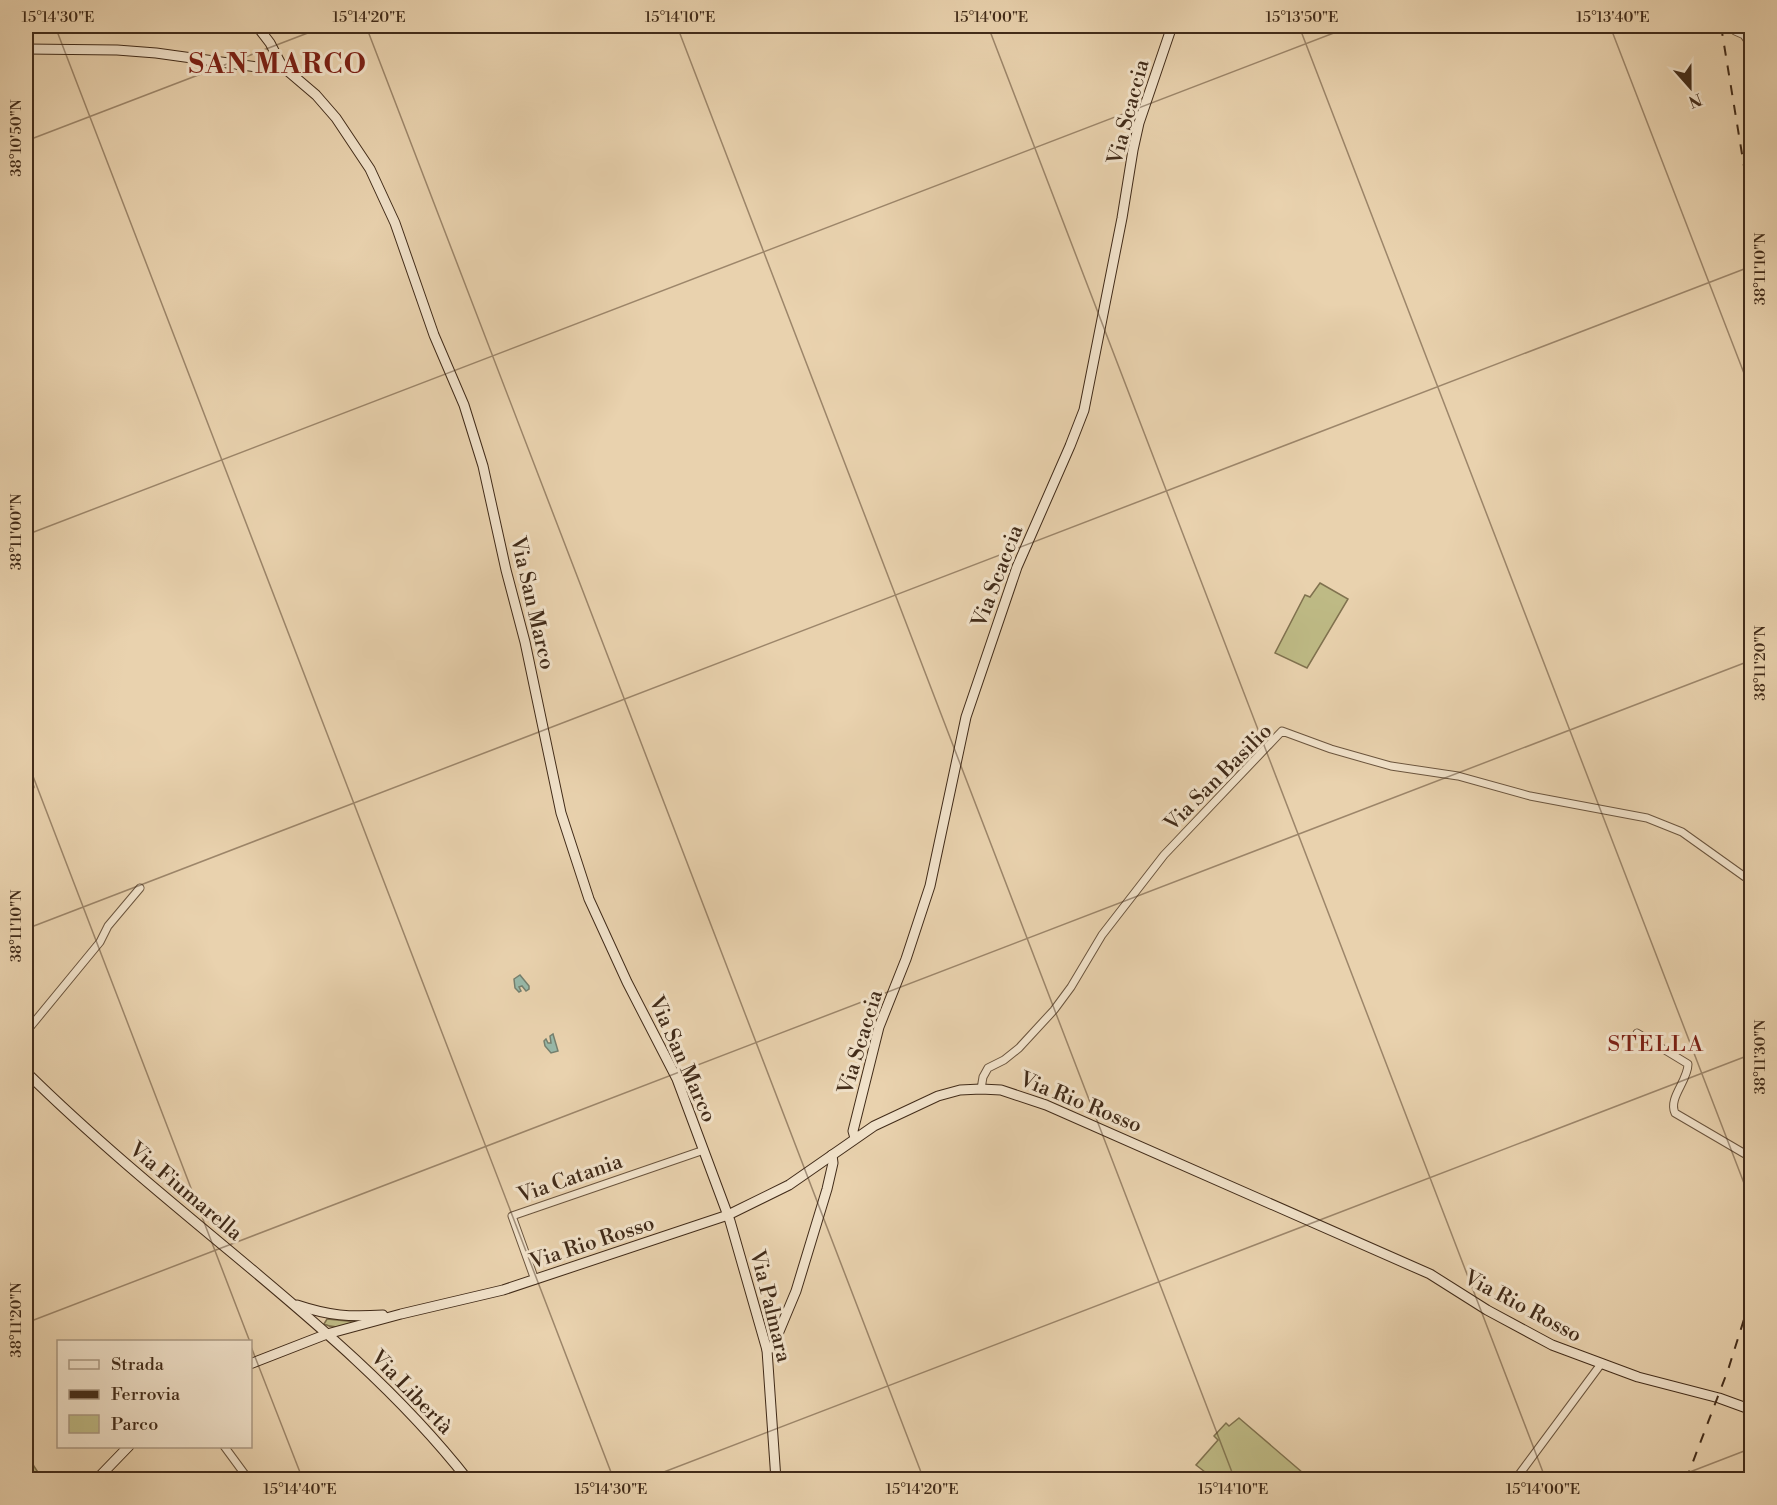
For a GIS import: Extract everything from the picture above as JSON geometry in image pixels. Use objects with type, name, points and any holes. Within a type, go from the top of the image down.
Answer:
[{"type":"street","name":"Via San Marco","points":[[257,26],[270,43],[282,66],[316,95],[336,118],[370,169],[395,223],[434,335],[464,405],[474,435],[525,642],[561,813],[589,899],[627,982],[677,1079],[728,1215]]},
{"type":"street","name":"Via Scaccia","points":[[855,1138],[853,1131],[879,1027],[906,959],[930,886],[966,717],[1017,567],[1084,410],[1139,123],[1172,26]]},
{"type":"street","points":[[1735,31],[1744,35],[1752,47]]},
{"type":"street","points":[[26,49],[117,50],[264,68],[282,66]]},
{"type":"street","name":"Via San Basilio","points":[[981,1089],[982,1077],[988,1068],[1004,1060],[1018,1048],[1054,1010],[1071,987],[1102,935],[1164,855],[1282,731],[1331,749],[1391,766],[1458,776],[1530,796],[1647,818],[1682,832],[1752,882]]},
{"type":"street","points":[[26,1032],[100,942],[108,926],[140,888]]},
{"type":"street","points":[[1637,1033],[1688,1064],[1688,1072],[1672,1108],[1679,1118],[1752,1158]]},
{"type":"street","name":"Via Fiumarella","points":[[26,1071],[111,1152],[327,1334]]},
{"type":"street","name":"Via Rio Rosso","points":[[401,1314],[535,1280],[728,1215],[782,1190],[874,1126],[938,1096],[960,1090],[1002,1090],[1020,1095],[1154,1151],[1430,1274],[1518,1328],[1552,1345],[1638,1377],[1719,1398],[1752,1410]]},
{"type":"street","name":"Via Catania","points":[[535,1280],[512,1216],[704,1150]]},
{"type":"street","points":[[767,1350],[773,1346],[796,1291],[827,1189],[833,1163],[832,1155]]},
{"type":"street","name":"Via Palmara","points":[[728,1215],[767,1350],[776,1479]]},
{"type":"street","points":[[293,1304],[324,1314],[359,1317],[401,1314]]},
{"type":"street","points":[[317,1325],[318,1319],[324,1314]]},
{"type":"street","points":[[252,1363],[327,1334],[401,1314]]},
{"type":"street","name":"Via Libertà","points":[[327,1334],[411,1411],[468,1479]]},
{"type":"street","points":[[1515,1479],[1602,1364]]},
{"type":"street","points":[[96,1479],[127,1448]]},
{"type":"street","points":[[226,1448],[249,1479]]},
{"type":"green space","points":[[1320,583],[1348,599],[1307,668],[1275,653],[1305,595],[1310,597]]},
{"type":"green space","points":[[327,1319],[357,1322],[332,1327],[324,1324]]},
{"type":"green space","points":[[1239,1418],[1310,1479],[1214,1479],[1196,1465],[1218,1440],[1214,1436],[1226,1423],[1229,1426]]},
{"type":"green space","points":[[26,1454],[41,1477],[39,1479],[26,1479]]},
{"type":"shaded area","points":[[520,975],[529,986],[526,991],[522,986],[519,987],[521,991],[519,992],[515,988],[514,979]]},
{"type":"shaded area","points":[[553,1034],[558,1051],[551,1053],[544,1041],[546,1039],[548,1043],[551,1043],[550,1036]]},
{"type":"railway","points":[[1721,26],[1752,215]]},
{"type":"railway","points":[[1686,1480],[1728,1370],[1752,1294]]},
{"type":"district","name":"SAN MARCO","points":[[278,64]]},
{"type":"district","name":"STELLA","points":[[1656,1043]]}]
